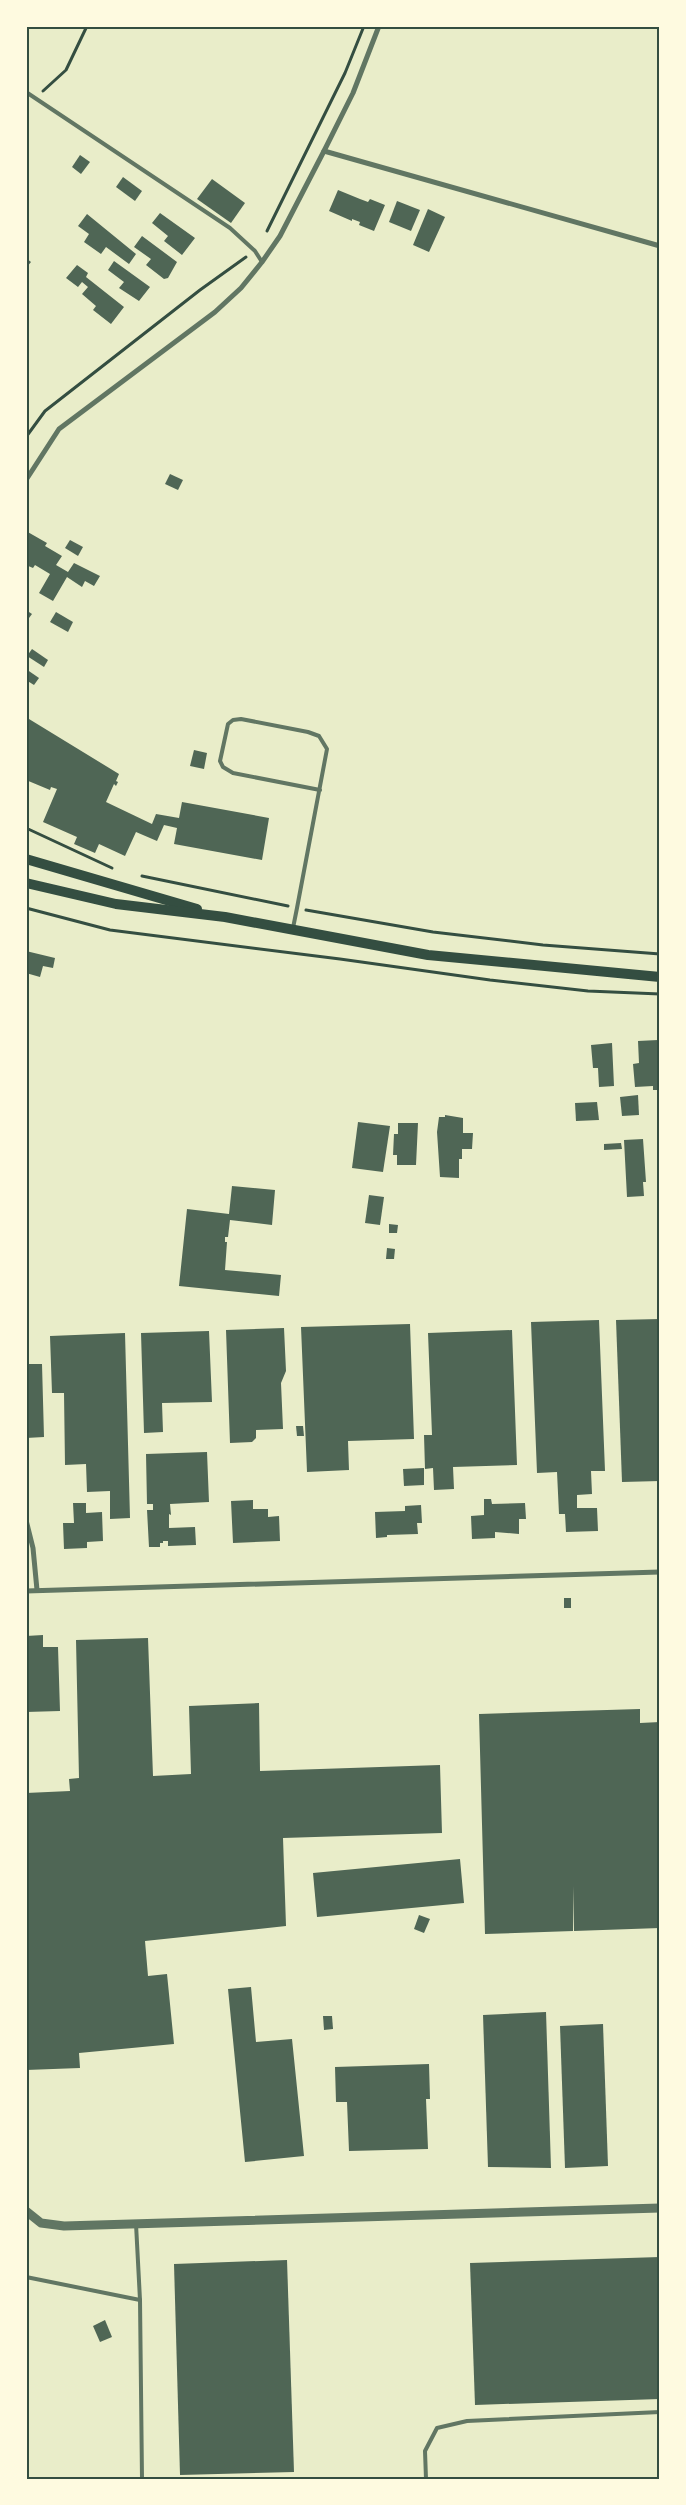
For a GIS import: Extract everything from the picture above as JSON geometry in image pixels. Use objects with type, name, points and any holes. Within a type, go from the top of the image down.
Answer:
[{"type":"main road","points":[[26,859],[225,917]]},
{"type":"main road","points":[[26,883],[116,904],[225,917],[428,955],[660,977]]},
{"type":"street","points":[[26,480],[59,430],[215,312],[241,288],[262,262],[280,236],[353,93],[379,26]]},
{"type":"street","points":[[324,151],[660,246]]},
{"type":"street","points":[[26,1520],[33,1548],[37,1590]]},
{"type":"street","points":[[26,1591],[660,1572]]},
{"type":"street","points":[[26,2211],[41,2223],[64,2226],[660,2208]]},
{"type":"lane","points":[[26,92],[230,228],[255,251],[262,262]]},
{"type":"lane","points":[[292,930],[320,790],[327,749],[319,736],[241,719],[233,720],[228,724],[220,760],[222,767],[233,773],[320,790]]},
{"type":"lane","points":[[136,2224],[140,2300],[142,2479]]},
{"type":"lane","points":[[26,2277],[140,2300]]},
{"type":"lane","points":[[426,2479],[425,2452],[437,2428],[467,2420],[660,2412]]},
{"type":"path","points":[[36,98],[66,70],[87,26]]},
{"type":"path","points":[[26,437],[45,411],[255,251],[303,162],[345,73],[364,26]]},
{"type":"path","points":[[26,828],[121,871]]},
{"type":"path","points":[[139,876],[297,908],[433,932],[543,945],[660,954]]},
{"type":"path","points":[[26,908],[120,931],[490,980],[588,991],[660,994]]},
{"type":"building","points":[[80,155],[90,162],[81,174],[72,167]]},
{"type":"building","points":[[123,177],[142,191],[135,201],[116,187]]},
{"type":"building","points":[[212,179],[245,203],[231,223],[197,199]]},
{"type":"building","points":[[338,190],[368,202],[370,199],[385,205],[374,231],[359,225],[360,222],[352,219],[352,221],[329,211]]},
{"type":"building","points":[[397,201],[420,210],[411,231],[389,222]]},
{"type":"building","points":[[428,209],[445,217],[429,252],[413,245]]},
{"type":"building","points":[[160,213],[195,238],[182,255],[164,241],[168,236],[152,223]]},
{"type":"building","points":[[87,214],[136,254],[129,264],[106,247],[101,254],[84,242],[89,234],[78,226]]},
{"type":"building","points":[[142,236],[177,262],[168,278],[164,279],[146,265],[151,259],[134,247]]},
{"type":"building","points":[[26,258],[31,262],[26,268]]},
{"type":"building","points":[[114,261],[150,287],[139,301],[119,288],[124,282],[108,270]]},
{"type":"building","points":[[77,265],[88,273],[86,277],[124,307],[111,324],[93,310],[96,306],[82,294],[88,287],[82,282],[78,287],[66,278]]},
{"type":"building","points":[[170,474],[183,480],[178,490],[165,484]]},
{"type":"building","points":[[26,531],[47,543],[45,546],[62,556],[56,565],[68,572],[74,563],[100,576],[94,586],[85,581],[82,587],[67,577],[53,601],[39,593],[50,574],[35,565],[33,568],[26,565]]},
{"type":"building","points":[[70,540],[83,547],[78,556],[65,548]]},
{"type":"building","points":[[26,610],[32,614],[26,622]]},
{"type":"building","points":[[56,612],[73,622],[68,632],[50,622]]},
{"type":"building","points":[[32,649],[48,660],[44,667],[27,656]]},
{"type":"building","points":[[26,669],[39,678],[34,685],[26,680]]},
{"type":"building","points":[[29,719],[119,774],[116,781],[118,782],[116,786],[114,784],[106,802],[152,824],[156,814],[179,818],[182,802],[269,818],[262,860],[174,844],[177,828],[164,825],[157,841],[136,832],[125,856],[99,844],[95,853],[74,844],[77,837],[43,822],[57,789],[51,787],[50,790],[26,780],[26,723]]},
{"type":"building","points":[[194,750],[207,753],[204,769],[190,766]]},
{"type":"building","points":[[26,951],[55,958],[53,968],[43,966],[40,977],[26,973]]},
{"type":"building","points":[[658,1040],[660,1090],[653,1090],[653,1086],[635,1087],[633,1064],[639,1063],[638,1041]]},
{"type":"building","points":[[612,1043],[614,1086],[599,1087],[598,1068],[593,1068],[591,1045]]},
{"type":"building","points":[[638,1095],[639,1115],[622,1116],[620,1097]]},
{"type":"building","points":[[597,1102],[599,1120],[576,1121],[575,1103]]},
{"type":"building","points":[[445,1115],[463,1118],[463,1133],[473,1133],[472,1149],[462,1149],[462,1159],[459,1159],[459,1178],[440,1177],[437,1132],[439,1117],[445,1117]]},
{"type":"building","points":[[358,1122],[390,1126],[383,1172],[352,1168]]},
{"type":"building","points":[[398,1123],[418,1123],[416,1165],[397,1165],[397,1155],[393,1155],[394,1134],[398,1134]]},
{"type":"building","points":[[643,1139],[646,1182],[643,1182],[644,1196],[627,1197],[624,1140]]},
{"type":"building","points":[[621,1143],[622,1149],[604,1150],[604,1144]]},
{"type":"building","points":[[232,1186],[275,1190],[272,1225],[230,1220],[228,1237],[225,1237],[225,1242],[227,1242],[225,1270],[281,1275],[279,1296],[179,1286],[187,1209],[229,1214]]},
{"type":"building","points":[[369,1195],[384,1197],[380,1225],[365,1223]]},
{"type":"building","points":[[389,1224],[398,1225],[397,1233],[389,1233]]},
{"type":"building","points":[[387,1248],[395,1249],[394,1259],[386,1259]]},
{"type":"building","points":[[660,1319],[660,1481],[622,1482],[616,1320]]},
{"type":"building","points":[[599,1320],[605,1471],[591,1471],[592,1494],[577,1495],[577,1508],[597,1508],[598,1531],[566,1532],[565,1514],[559,1514],[557,1472],[537,1473],[531,1322]]},
{"type":"building","points":[[410,1324],[414,1439],[348,1441],[349,1470],[307,1472],[301,1327]]},
{"type":"building","points":[[284,1328],[286,1371],[281,1383],[283,1429],[256,1430],[256,1438],[252,1442],[230,1443],[226,1330]]},
{"type":"building","points":[[512,1330],[517,1465],[453,1467],[454,1489],[434,1490],[433,1468],[425,1469],[424,1435],[432,1435],[428,1333]]},
{"type":"building","points":[[209,1331],[212,1402],[162,1403],[163,1432],[144,1433],[141,1333]]},
{"type":"building","points":[[125,1333],[130,1518],[110,1519],[110,1491],[87,1492],[86,1464],[65,1465],[64,1393],[52,1393],[50,1336]]},
{"type":"building","points":[[29,1364],[42,1364],[44,1437],[26,1438],[26,1377],[29,1377]]},
{"type":"building","points":[[296,1426],[303,1426],[304,1436],[297,1436]]},
{"type":"building","points":[[207,1452],[209,1502],[170,1504],[169,1528],[195,1527],[196,1545],[168,1546],[168,1541],[163,1541],[163,1543],[160,1543],[160,1547],[149,1547],[147,1510],[153,1510],[153,1504],[147,1504],[146,1454]]},
{"type":"building","points":[[424,1468],[424,1485],[404,1486],[403,1469]]},
{"type":"building","points":[[484,1499],[491,1499],[492,1504],[525,1503],[526,1519],[519,1519],[519,1534],[495,1532],[495,1538],[472,1539],[471,1516],[484,1515]]},
{"type":"building","points":[[253,1500],[253,1509],[268,1509],[268,1517],[279,1516],[280,1541],[233,1543],[231,1501]]},
{"type":"building","points":[[73,1503],[86,1503],[86,1513],[102,1512],[103,1541],[87,1542],[87,1548],[64,1549],[63,1523],[74,1523]]},
{"type":"building","points":[[421,1505],[422,1523],[417,1523],[418,1534],[387,1535],[387,1537],[376,1538],[375,1512],[405,1511],[405,1506]]},
{"type":"building","points":[[564,1598],[571,1598],[571,1608],[564,1608]]},
{"type":"building","points":[[43,1635],[43,1647],[58,1647],[60,1711],[26,1712],[26,1636]]},
{"type":"building","points":[[148,1638],[153,1776],[191,1774],[189,1706],[259,1703],[260,1771],[440,1765],[442,1833],[283,1838],[286,1926],[145,1941],[148,1976],[167,1974],[174,2044],[79,2053],[80,2068],[26,2070],[26,1793],[70,1791],[69,1779],[79,1778],[76,1640]]},
{"type":"building","points":[[640,1709],[640,1723],[660,1722],[660,1928],[574,1931],[573,1886],[573,1931],[485,1934],[479,1714]]},
{"type":"building","points":[[460,1859],[464,1903],[317,1917],[313,1873]]},
{"type":"building","points":[[419,1915],[430,1919],[424,1933],[414,1929]]},
{"type":"building","points":[[251,1987],[256,2042],[292,2039],[304,2156],[245,2162],[228,1989]]},
{"type":"building","points":[[546,2012],[551,2168],[488,2167],[483,2015]]},
{"type":"building","points":[[323,2016],[332,2016],[333,2029],[324,2030]]},
{"type":"building","points":[[603,2024],[608,2166],[565,2168],[560,2026]]},
{"type":"building","points":[[429,2064],[430,2099],[426,2099],[428,2149],[349,2151],[347,2102],[336,2102],[335,2067]]},
{"type":"building","points":[[660,2257],[660,2399],[475,2405],[470,2263]]},
{"type":"building","points":[[287,2260],[294,2472],[180,2475],[174,2264]]},
{"type":"building","points":[[105,2320],[112,2337],[100,2342],[93,2326]]}]
